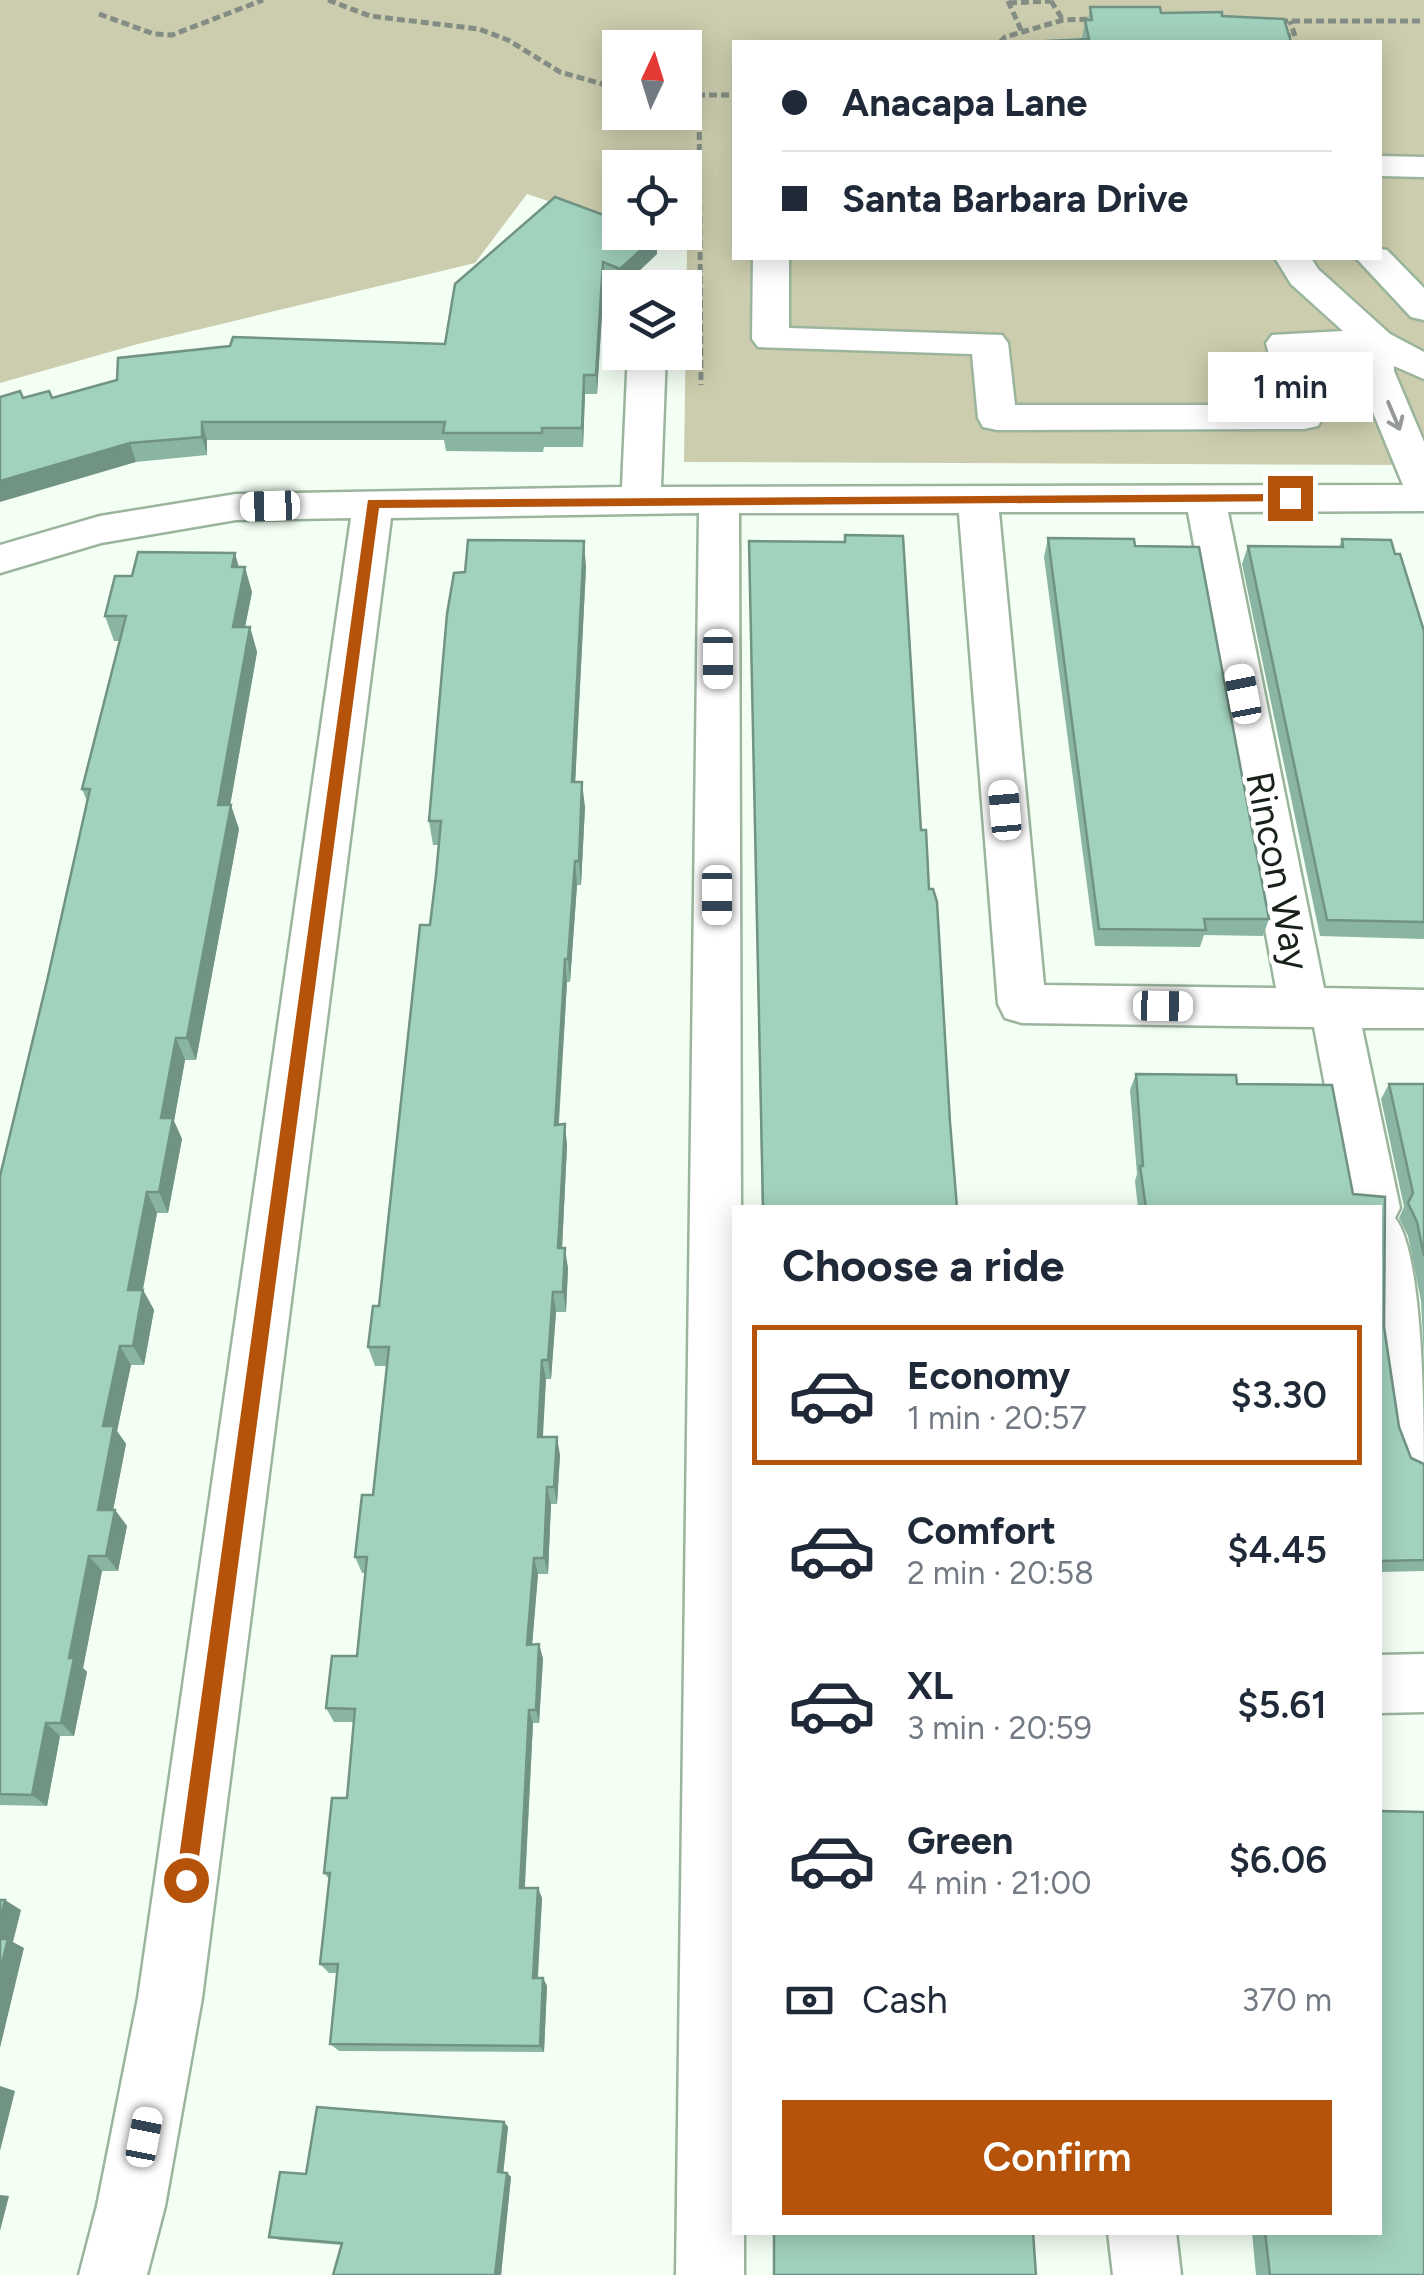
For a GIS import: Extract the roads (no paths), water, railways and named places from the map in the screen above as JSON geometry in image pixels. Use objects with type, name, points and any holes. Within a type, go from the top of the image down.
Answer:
[{"type":"street","points":[[1382,166],[1424,166]]},
{"type":"street","points":[[770,260],[771,339],[989,343],[998,418],[1304,417],[1285,343],[1376,342]]},
{"type":"street","points":[[1294,260],[1304,276],[1376,342],[1424,367]]},
{"type":"street","points":[[1376,260],[1424,309]]},
{"type":"street","points":[[1376,342],[1375,371],[1424,490]]},
{"type":"street","points":[[641,500],[646,370]]},
{"type":"street","name":"Rincon Way","points":[[1205,498],[1319,1008],[1373,1205]]},
{"type":"street","points":[[0,559],[100,530],[236,507],[641,500],[1424,498]]},
{"type":"street","points":[[978,499],[1022,1004],[1424,1009]]},
{"type":"street","points":[[710,2275],[720,501]]},
{"type":"street","points":[[114,2275],[170,1998],[373,504]]},
{"type":"street","points":[[1382,1245],[1424,1451]]},
{"type":"street","points":[[1382,1684],[1424,1683]]},
{"type":"street","points":[[1142,2235],[1146,2275]]}]
